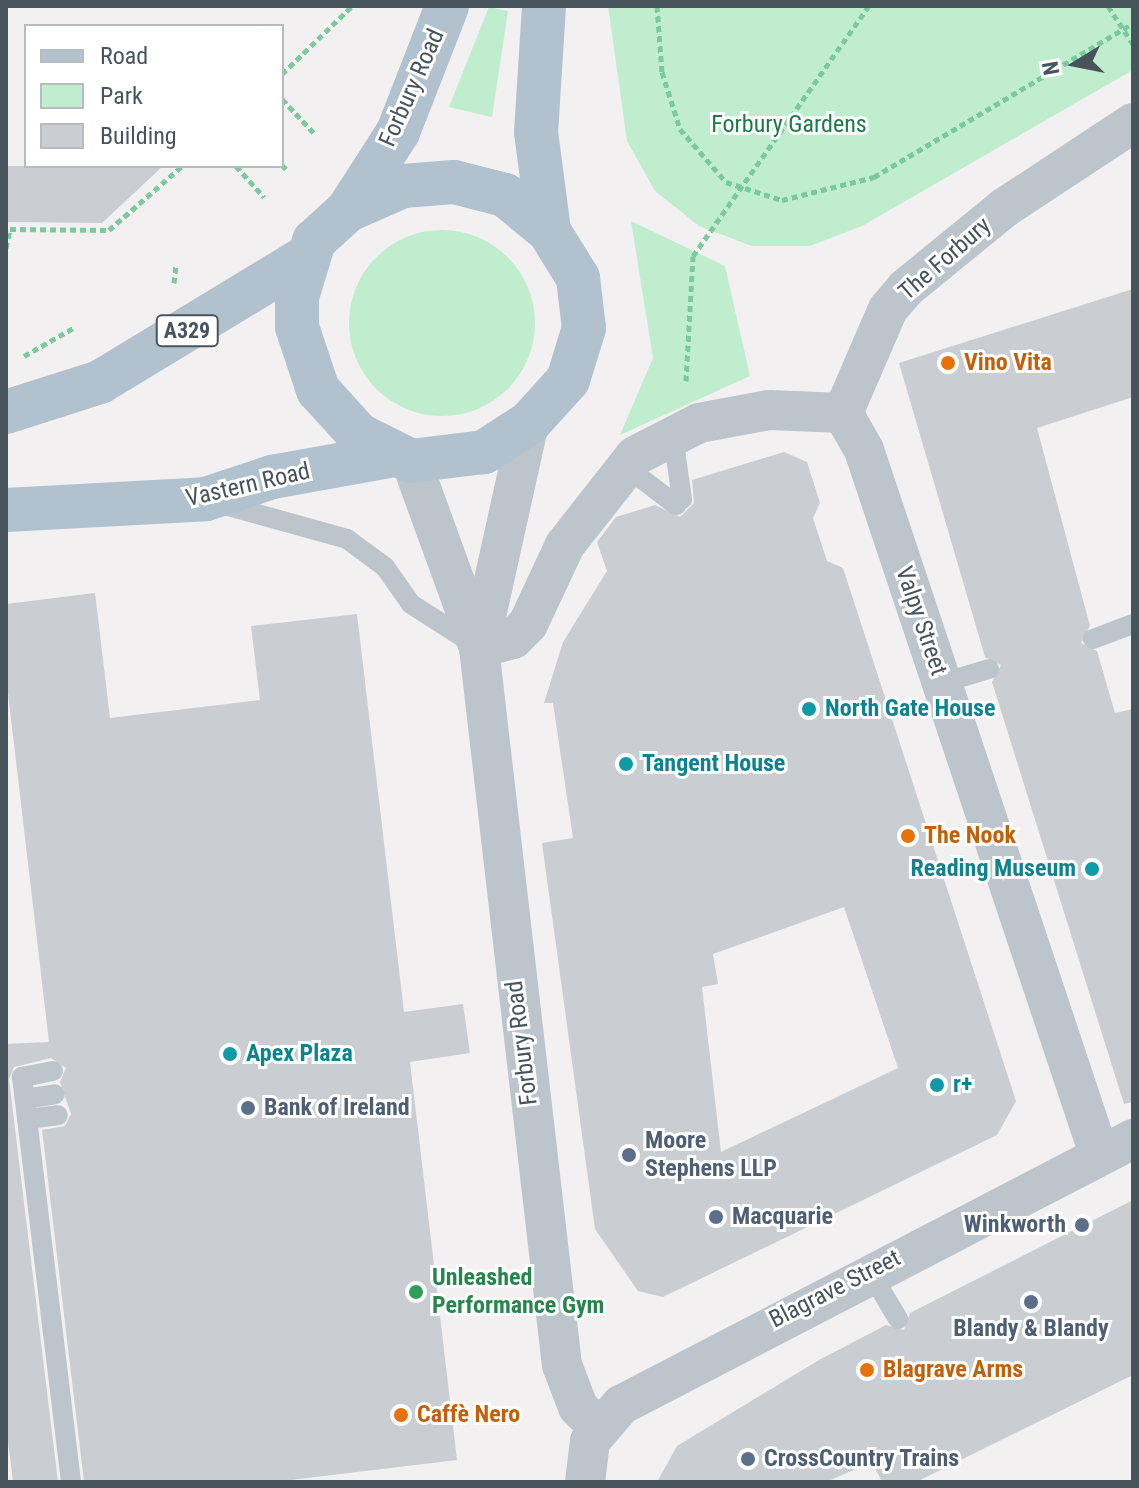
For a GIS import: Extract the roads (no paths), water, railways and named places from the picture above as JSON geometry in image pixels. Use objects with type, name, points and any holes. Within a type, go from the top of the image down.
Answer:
[{"type":"main road","name":"Forbury Road","points":[[348,210],[398,132],[447,6]]},
{"type":"main road","points":[[544,6],[536,132],[549,231]]},
{"type":"main road","points":[[454,182],[505,195],[549,231],[578,278],[584,328],[568,380],[529,423],[484,452],[402,458],[359,435],[318,390],[297,327],[305,258],[348,210],[403,186],[454,182]]},
{"type":"main road","name":"A329","points":[[6,412],[100,382],[305,258]]},
{"type":"main road","name":"Vastern Road","points":[[6,510],[206,499],[272,477],[402,458]]},
{"type":"street","name":"The Forbury","points":[[843,413],[882,322],[906,288],[1036,184],[1133,123]]},
{"type":"street","points":[[479,648],[513,639],[528,624],[565,545],[626,467],[677,434],[769,410],[843,413]]},
{"type":"street","name":"Valpy Street","points":[[843,413],[864,450],[942,683],[1116,1145]]},
{"type":"street","name":"Forbury Road","points":[[479,648],[529,423]]},
{"type":"street","name":"Forbury Road","points":[[402,458],[479,648],[562,1365],[578,1407],[597,1426]]},
{"type":"street","name":"Blagrave Street","points":[[597,1426],[621,1405],[1116,1145]]},
{"type":"street","points":[[585,1482],[597,1426]]},
{"type":"lane","points":[[626,467],[679,502],[677,434]]},
{"type":"lane","points":[[206,499],[347,539],[385,567],[411,604],[479,648]]},
{"type":"lane","points":[[1093,639],[1133,624]]},
{"type":"lane","points":[[942,683],[989,669]]},
{"type":"lane","points":[[53,1071],[22,1077],[71,1482]]},
{"type":"lane","points":[[26,1109],[55,1094]]},
{"type":"lane","points":[[26,1109],[58,1115]]},
{"type":"lane","points":[[870,1272],[898,1319]]},
{"type":"place","name":"Vino Vita","points":[[948,363]]},
{"type":"place","name":"North Gate House","points":[[809,709]]},
{"type":"place","name":"Tangent House","points":[[626,764]]},
{"type":"place","name":"The Nook","points":[[908,836]]},
{"type":"place","name":"Reading Museum","points":[[1092,869]]},
{"type":"place","name":"Apex Plaza","points":[[230,1054]]},
{"type":"place","name":"r+","points":[[937,1085]]},
{"type":"place","name":"Bank of Ireland","points":[[248,1108]]},
{"type":"place","name":"Moore Stephens LLP","points":[[629,1155]]},
{"type":"place","name":"Macquarie","points":[[716,1217]]},
{"type":"place","name":"Winkworth","points":[[1082,1225]]},
{"type":"place","name":"Unleashed Performance Gym","points":[[416,1292]]},
{"type":"place","name":"Blandy & Blandy","points":[[1031,1302]]},
{"type":"place","name":"Blagrave Arms","points":[[867,1370]]},
{"type":"place","name":"Caffè Nero","points":[[401,1415]]},
{"type":"place","name":"CrossCountry Trains","points":[[748,1459]]},
{"type":"park label","name":"Forbury Gardens","points":[[789,125]]}]
